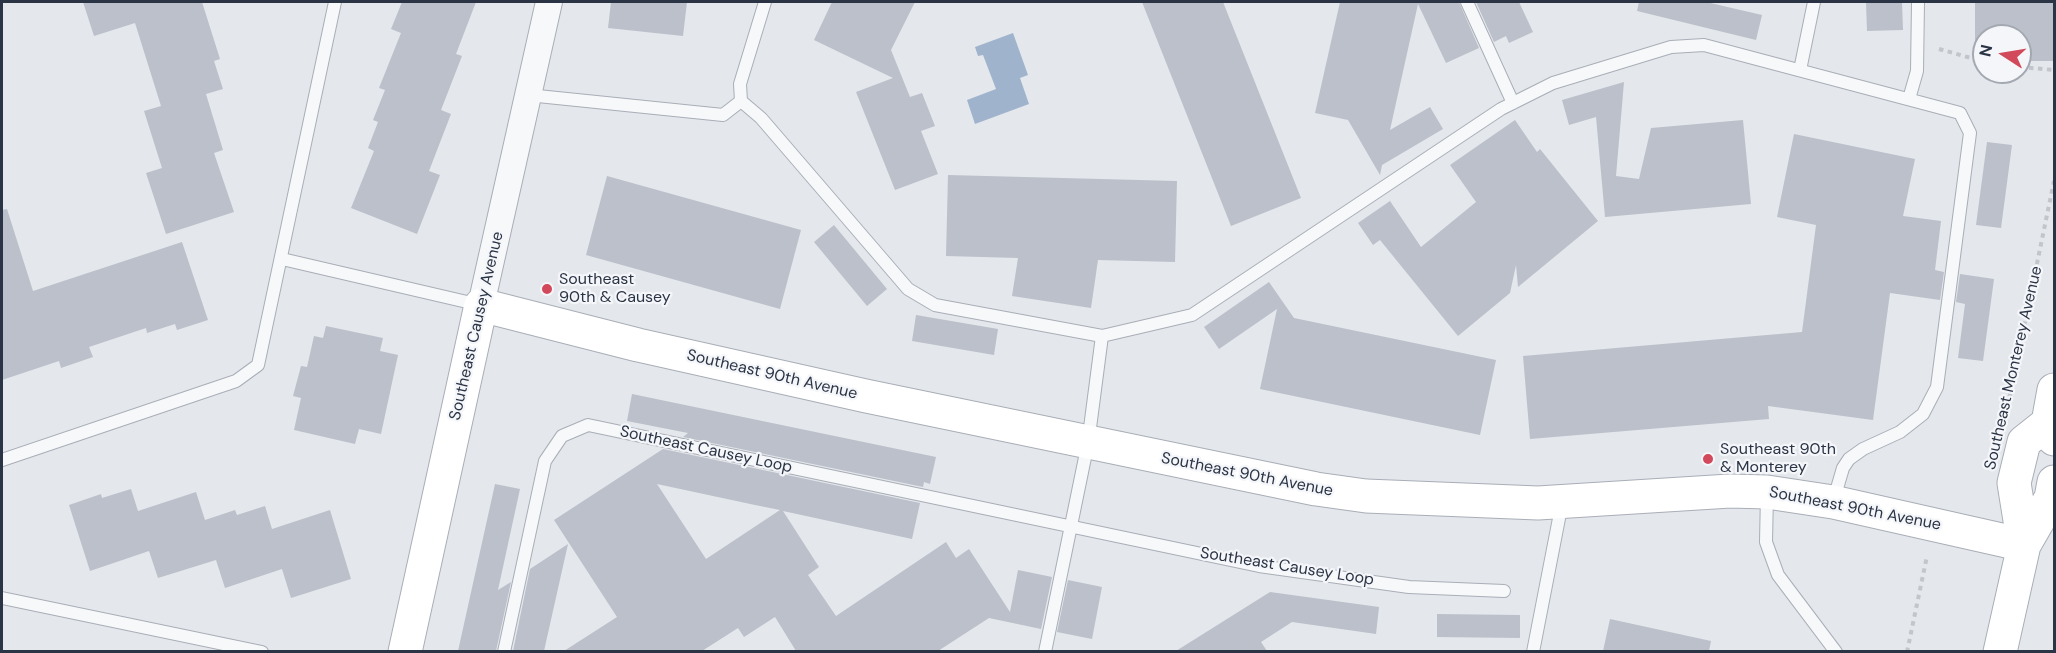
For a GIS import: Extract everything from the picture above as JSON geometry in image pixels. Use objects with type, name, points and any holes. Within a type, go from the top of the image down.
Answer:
[{"type":"street","name":"Southeast Causey Avenue","points":[[405,651],[549,2]]},
{"type":"street","name":"Southeast 90th Avenue","points":[[482,305],[700,359],[1288,485],[1341,493],[1449,501],[1562,502],[1730,491],[1767,492],[1833,502],[2024,545]]},
{"type":"street","name":"Southeast Monterey Avenue","points":[[2024,545],[2014,483],[2024,442],[2051,431],[2055,390]]},
{"type":"street","name":"Southeast Monterey Avenue","points":[[2000,651],[2024,545],[2051,498],[2055,482]]},
{"type":"lane","points":[[2,460],[237,381],[258,365],[335,2]]},
{"type":"lane","points":[[765,2],[740,84],[741,101],[761,118],[908,289],[935,304],[1102,336],[1192,315],[1513,103],[1553,83],[1671,47],[1704,45],[1960,112],[1970,133],[1937,387],[1923,414],[1900,432],[1863,449],[1850,459],[1843,468],[1833,502]]},
{"type":"lane","points":[[1467,2],[1513,103]]},
{"type":"lane","points":[[1800,70],[1814,2]]},
{"type":"lane","points":[[1909,99],[1917,71],[1918,2]]},
{"type":"lane","points":[[528,95],[723,115],[741,101]]},
{"type":"lane","points":[[282,259],[482,305]]},
{"type":"lane","points":[[1045,651],[1088,443],[1102,336]]},
{"type":"lane","name":"Southeast Causey Loop","points":[[504,651],[545,462],[562,436],[588,425],[1259,566],[1409,587],[1504,591]]},
{"type":"lane","points":[[1767,492],[1766,542],[1778,575],[1836,651]]},
{"type":"lane","points":[[1533,651],[1562,502]]},
{"type":"lane","points":[[2,598],[262,651]]},
{"type":"path","points":[[1918,43],[1972,59]]},
{"type":"path","points":[[2032,68],[2055,70]]},
{"type":"path","name":"Southeast Monterey Avenue","points":[[2004,424],[2055,181]]},
{"type":"path","points":[[1907,651],[1927,556]]},
{"type":"water","points":[[1013,33],[1028,75],[1020,78],[1029,104],[975,124],[967,100],[996,89],[983,55],[978,56],[975,47]]},
{"type":"building","points":[[83,2],[202,2],[220,59],[214,61],[223,89],[206,94],[223,150],[214,153],[234,212],[166,234],[146,173],[162,168],[144,111],[161,106],[135,23],[94,36]]},
{"type":"building","points":[[402,2],[476,2],[456,54],[462,56],[441,110],[451,114],[429,171],[440,175],[417,234],[351,208],[374,151],[368,148],[378,122],[373,120],[385,90],[379,88],[401,33],[391,29]]},
{"type":"building","points":[[611,2],[687,2],[683,36],[608,28]]},
{"type":"building","points":[[832,2],[915,2],[891,50],[910,97],[922,93],[935,126],[921,131],[938,174],[895,190],[856,92],[893,78],[814,40]]},
{"type":"building","points":[[1142,2],[1223,2],[1301,198],[1231,226]]},
{"type":"building","points":[[1340,2],[1459,2],[1479,48],[1446,63],[1418,4],[1390,130],[1430,107],[1443,129],[1382,165],[1380,175],[1348,120],[1315,113]]},
{"type":"building","points":[[1476,2],[1519,2],[1533,32],[1509,43],[1506,36],[1494,42]]},
{"type":"building","points":[[1639,2],[1706,2],[1762,15],[1756,40],[1637,11]]},
{"type":"building","points":[[1866,2],[1902,2],[1903,30],[1867,31]]},
{"type":"building","points":[[1975,2],[2055,2],[2055,61],[2032,61],[2032,24],[1975,24]]},
{"type":"building","points":[[1624,82],[1616,176],[1639,179],[1651,128],[1743,120],[1751,204],[1605,217],[1596,117],[1569,125],[1562,100]]},
{"type":"building","points":[[1515,120],[1537,152],[1540,149],[1598,221],[1518,287],[1516,265],[1510,293],[1458,336],[1380,240],[1373,245],[1358,223],[1390,201],[1421,247],[1476,202],[1450,165]]},
{"type":"building","points":[[1794,134],[1915,159],[1903,216],[1941,221],[1935,270],[1944,272],[1940,300],[1890,293],[1873,420],[1768,406],[1769,419],[1530,439],[1523,356],[1802,332],[1816,225],[1777,217]]},
{"type":"building","points":[[1987,142],[2012,145],[2001,228],[1976,225]]},
{"type":"building","points":[[948,175],[1177,181],[1175,262],[1098,260],[1091,308],[1012,296],[1018,258],[946,256]]},
{"type":"building","points":[[607,176],[801,230],[780,309],[586,255]]},
{"type":"building","points":[[7,209],[33,291],[182,242],[208,320],[177,330],[175,324],[147,333],[146,328],[89,347],[93,357],[61,368],[59,361],[2,380],[2,210]]},
{"type":"building","points":[[834,225],[887,289],[867,306],[814,242]]},
{"type":"building","points":[[1960,274],[1994,279],[1983,361],[1958,358],[1965,304],[1956,302]]},
{"type":"building","points":[[1269,282],[1294,318],[1496,360],[1480,435],[1260,389],[1277,309],[1219,349],[1204,327]]},
{"type":"building","points":[[916,315],[998,329],[994,355],[912,341]]},
{"type":"building","points":[[326,326],[383,338],[380,351],[398,355],[381,434],[359,429],[355,444],[294,430],[301,398],[293,396],[301,366],[307,367],[314,336],[323,338]]},
{"type":"building","points":[[632,394],[936,457],[930,484],[924,482],[923,487],[683,437],[688,433],[627,421]]},
{"type":"building","points":[[663,449],[920,503],[912,539],[783,511],[819,567],[808,575],[836,616],[946,542],[956,558],[969,549],[1010,612],[1018,570],[1052,577],[1041,629],[989,618],[938,651],[796,651],[775,617],[744,637],[738,628],[702,651],[564,651],[617,617],[554,520]],"holes":[[[657,484],[780,510],[706,559]]]},
{"type":"building","points":[[495,484],[520,489],[498,590],[511,582],[496,651],[458,651]]},
{"type":"building","points":[[131,489],[138,511],[196,492],[205,520],[235,510],[237,515],[265,506],[272,529],[330,510],[351,579],[291,598],[282,569],[225,588],[216,560],[158,578],[149,551],[90,571],[69,505],[101,494],[102,498]]},
{"type":"building","points":[[568,544],[544,651],[513,651],[530,569]]},
{"type":"building","points":[[1068,580],[1102,587],[1092,639],[1057,632]]},
{"type":"building","points":[[1270,592],[1379,607],[1376,634],[1292,622],[1261,642],[1267,651],[1176,651]]},
{"type":"building","points":[[1437,614],[1520,615],[1520,638],[1437,637]]},
{"type":"building","points":[[1610,619],[1711,641],[1709,651],[1603,651]]},
{"type":"place","name":"Southeast 90th & Causey","points":[[547,289]]},
{"type":"place","name":"Southeast 90th & Monterey","points":[[1708,459]]}]
